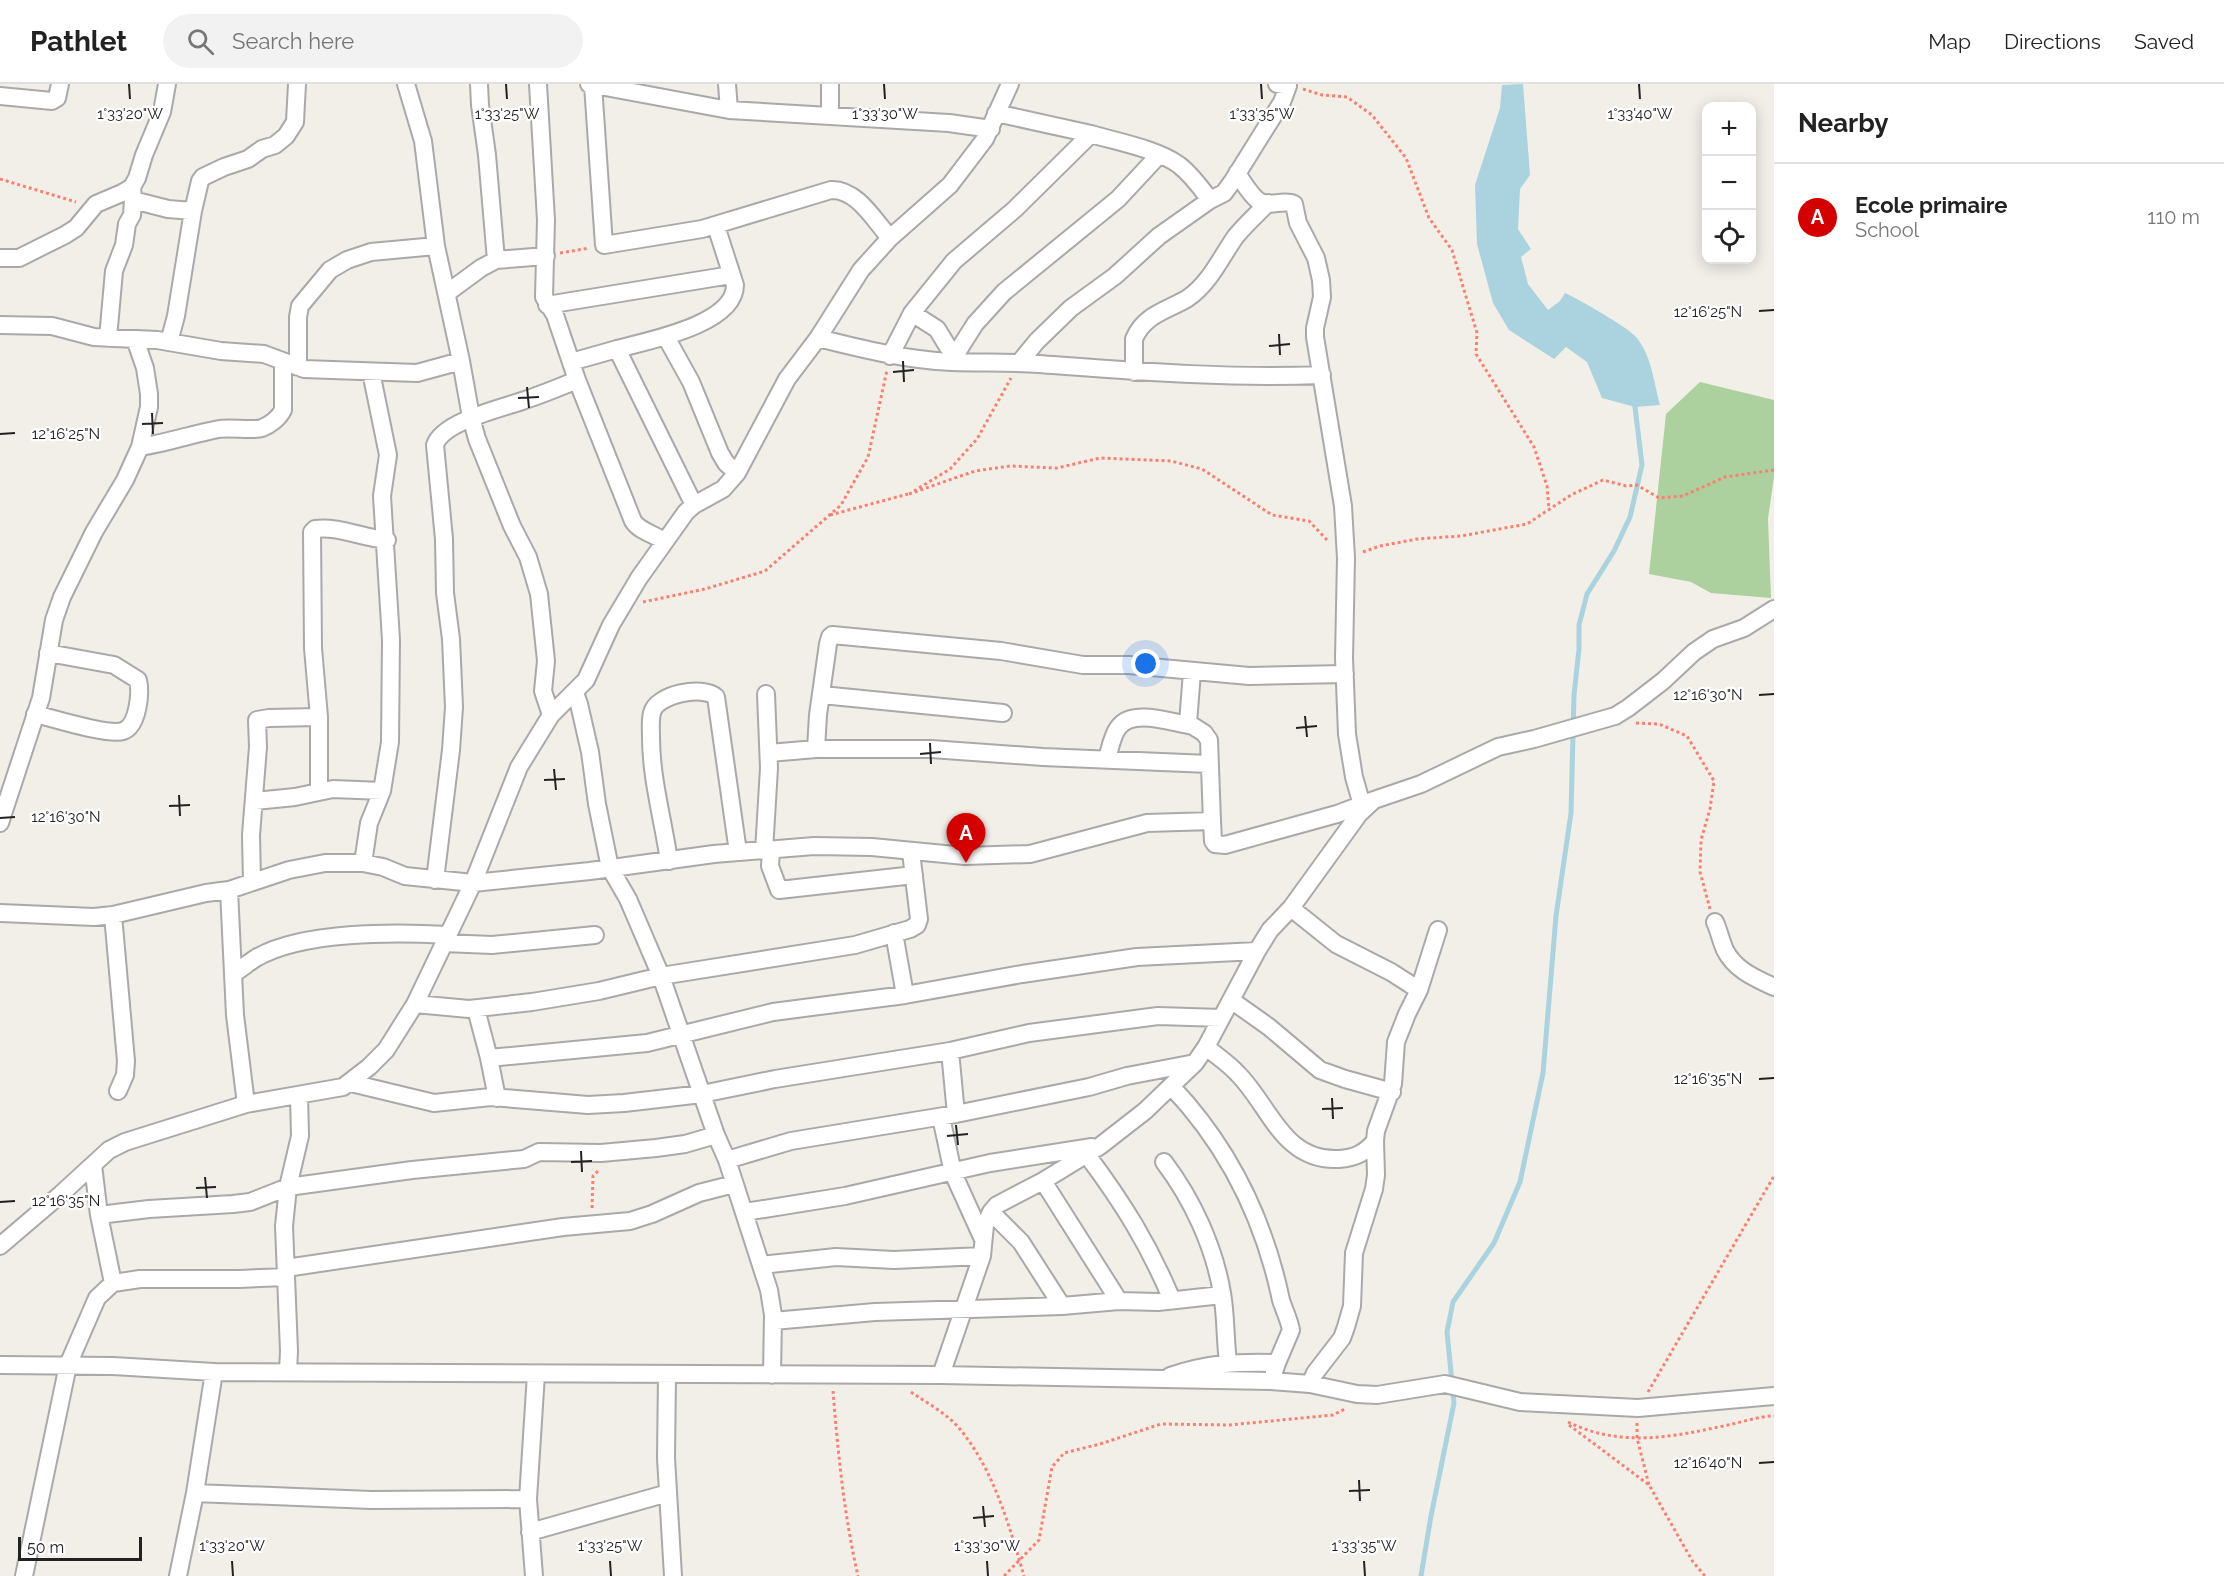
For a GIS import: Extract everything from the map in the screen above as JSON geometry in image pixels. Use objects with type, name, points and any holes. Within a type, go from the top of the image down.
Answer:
[{"type":"street","points":[[0,96],[52,101],[57,98],[60,84]]},
{"type":"street","points":[[108,338],[114,271],[124,245],[127,224],[132,215],[133,193],[137,178],[144,154],[162,112],[167,84]]},
{"type":"street","points":[[170,342],[200,181],[203,177],[224,167],[248,159],[262,149],[275,146],[286,136],[295,122],[297,84]]},
{"type":"street","points":[[406,84],[423,141],[436,246],[471,417],[477,439],[512,526],[528,557],[539,594],[546,661],[543,691],[551,715]]},
{"type":"street","points":[[479,84],[496,260]]},
{"type":"street","points":[[538,84],[544,184],[546,255],[544,294],[547,305],[555,315],[577,380],[634,525],[664,541]]},
{"type":"street","points":[[726,84],[729,110]]},
{"type":"street","points":[[830,84],[830,116]]},
{"type":"street","points":[[0,1246],[109,1150],[125,1142],[246,1104],[334,1090],[351,1083],[386,1050],[415,1004],[473,883],[519,767],[551,715],[586,680],[611,625],[639,578],[679,521],[694,505],[723,489],[737,473],[787,379],[818,339],[861,270],[890,238],[950,185],[994,121],[1010,84]]},
{"type":"street","points":[[890,238],[855,198],[844,191],[836,190],[785,203],[716,226],[604,245],[591,85],[623,87],[729,110],[948,123],[994,121],[1091,134],[1160,155],[1179,165],[1197,182],[1210,200]]},
{"type":"street","points":[[1019,363],[1037,341],[1071,308],[1116,276],[1159,236],[1227,189],[1282,102],[1283,85]]},
{"type":"street","points":[[890,356],[912,313],[954,261],[1015,209],[1091,134]]},
{"type":"street","points":[[953,357],[975,324],[1004,292],[1118,199],[1160,155]]},
{"type":"street","points":[[1237,174],[1258,201],[1294,204],[1298,223],[1316,258],[1322,297],[1315,337],[1343,506],[1346,558],[1347,734],[1354,777],[1368,802]]},
{"type":"street","points":[[0,258],[19,258],[70,232],[96,204],[122,193],[133,193],[168,209],[193,211]]},
{"type":"street","points":[[1134,372],[1136,334],[1152,317],[1188,297],[1212,273],[1247,224],[1268,203]]},
{"type":"street","points":[[571,362],[666,337],[719,312],[734,294],[735,285],[716,226]]},
{"type":"street","points":[[140,447],[220,429],[253,430],[265,426],[281,415],[283,410],[300,306],[330,270],[347,260],[371,252],[436,246]]},
{"type":"street","points":[[447,292],[496,260],[546,255]]},
{"type":"street","points":[[547,305],[731,275]]},
{"type":"street","points":[[912,313],[937,329],[953,357]]},
{"type":"street","points":[[0,325],[52,326],[94,337],[170,342],[221,351],[264,354],[291,364],[371,372],[417,373],[461,361]]},
{"type":"street","points":[[666,337],[691,382],[720,453],[737,473]]},
{"type":"street","points":[[2,812],[41,698],[54,620],[75,568],[120,490],[140,447],[149,407],[149,394],[145,368],[135,339]]},
{"type":"street","points":[[818,339],[890,356],[953,357],[1134,372],[1283,377],[1322,375]]},
{"type":"street","points":[[616,349],[694,505]]},
{"type":"street","points":[[363,863],[369,823],[382,791],[390,742],[391,640],[387,540],[382,492],[388,455],[371,372]]},
{"type":"street","points":[[435,880],[454,707],[451,639],[445,593],[444,539],[435,445],[439,436],[471,417],[577,380]]},
{"type":"street","points":[[319,791],[319,717],[313,648],[313,531],[336,529],[356,536],[387,540]]},
{"type":"street","points":[[1107,759],[1116,729],[1131,718],[1139,716],[1189,725],[1207,736],[1213,841],[1215,844],[1225,845],[1317,820],[1421,784],[1498,747],[1615,716],[1713,639],[1744,628],[1774,609]]},
{"type":"street","points":[[816,750],[829,639],[832,635],[992,650],[1083,665],[1165,667],[1192,672],[1249,676],[1345,674]]},
{"type":"street","points":[[35,714],[119,732],[127,729],[132,722],[138,701],[138,680],[114,665],[48,653]]},
{"type":"street","points":[[1189,725],[1192,672]]},
{"type":"street","points":[[669,861],[652,762],[650,722],[654,708],[663,699],[687,693],[707,692],[716,697],[738,852]]},
{"type":"street","points":[[574,693],[579,704],[590,752],[597,804],[610,868],[628,899],[661,976],[745,1212],[769,1290],[773,1321],[772,1375]]},
{"type":"street","points":[[766,694],[769,753],[767,851],[778,890],[914,875]]},
{"type":"street","points":[[822,695],[1003,713]]},
{"type":"street","points":[[252,882],[251,836],[258,747],[257,719],[319,717]]},
{"type":"street","points":[[769,753],[816,750],[931,749],[1043,757],[1209,764]]},
{"type":"street","points":[[255,801],[295,797],[333,789],[382,791]]},
{"type":"street","points":[[941,1375],[982,1256],[982,1237],[991,1212],[997,1205],[1043,1181],[1093,1150],[1145,1111],[1195,1063],[1270,930],[1291,908],[1368,802]]},
{"type":"street","points":[[0,913],[94,917],[113,915],[228,890],[289,870],[325,863],[363,863],[383,867],[405,876],[473,883],[738,852],[814,846],[872,847],[965,856],[1030,854],[1148,823],[1212,821]]},
{"type":"street","points":[[415,1004],[476,1009],[599,991],[661,976],[855,945],[917,925],[919,919],[911,852]]},
{"type":"street","points":[[228,890],[240,1064],[246,1104]]},
{"type":"street","points":[[1291,908],[1336,944],[1391,972],[1419,990]]},
{"type":"street","points":[[113,915],[126,1060],[124,1075],[118,1091]]},
{"type":"street","points":[[1714,922],[1725,949],[1734,962],[1748,975],[1774,987]]},
{"type":"street","points":[[1310,1384],[1315,1373],[1342,1338],[1352,1306],[1354,1253],[1377,1175],[1375,1141],[1378,1121],[1392,1092],[1396,1042],[1419,990],[1438,930]]},
{"type":"street","points":[[894,933],[905,995]]},
{"type":"street","points":[[233,974],[257,957],[310,940],[350,936],[420,934],[492,945],[595,935]]},
{"type":"street","points":[[489,1058],[647,1043],[773,1012],[905,995],[1022,974],[1137,957],[1257,951]]},
{"type":"street","points":[[1231,1000],[1269,1027],[1320,1070],[1345,1080],[1392,1092]]},
{"type":"street","points":[[476,1009],[497,1098]]},
{"type":"street","points":[[351,1083],[434,1102],[497,1098],[588,1104],[624,1103],[702,1094],[775,1079],[950,1051],[1029,1033],[1139,1018],[1180,1016],[1221,1018]]},
{"type":"street","points":[[1206,1047],[1239,1074],[1296,1148],[1318,1156],[1335,1159],[1348,1158],[1368,1150],[1375,1141]]},
{"type":"street","points":[[950,1051],[948,1115],[953,1173],[982,1237]]},
{"type":"street","points":[[727,1160],[791,1141],[948,1115],[1195,1063]]},
{"type":"street","points":[[1171,1086],[1195,1111],[1238,1176],[1253,1209],[1280,1285],[1281,1300],[1291,1330],[1270,1382]]},
{"type":"street","points":[[288,1371],[284,1226],[288,1187],[300,1136],[299,1095]]},
{"type":"street","points":[[99,1215],[250,1202],[288,1187],[412,1170],[524,1159],[539,1152],[601,1153],[685,1144],[716,1135]]},
{"type":"street","points":[[745,1212],[845,1196],[990,1163],[1093,1150]]},
{"type":"street","points":[[1093,1150],[1149,1247],[1172,1300]]},
{"type":"street","points":[[1164,1162],[1178,1181],[1205,1235],[1216,1265],[1222,1295],[1228,1362]]},
{"type":"street","points":[[93,1165],[99,1215],[113,1283]]},
{"type":"street","points":[[1043,1181],[1119,1300]]},
{"type":"street","points":[[24,1576],[68,1365],[97,1298],[113,1283],[140,1279],[239,1279],[563,1227],[642,1218],[699,1193],[734,1184]]},
{"type":"street","points":[[991,1212],[1021,1242],[1062,1306]]},
{"type":"street","points":[[761,1264],[836,1257],[894,1260],[982,1256]]},
{"type":"street","points":[[773,1321],[875,1312],[962,1311],[1062,1306],[1119,1300],[1143,1302],[1222,1295]]},
{"type":"street","points":[[1156,1381],[1196,1368],[1228,1362],[1276,1363]]},
{"type":"street","points":[[0,1365],[68,1365],[214,1372],[941,1375],[1270,1382],[1310,1384],[1357,1394],[1377,1395],[1445,1384],[1520,1402],[1638,1408],[1774,1396]]},
{"type":"street","points":[[177,1576],[195,1493],[214,1372]]},
{"type":"street","points":[[534,1576],[528,1498],[536,1374]]},
{"type":"street","points":[[667,1375],[666,1458],[673,1576]]},
{"type":"street","points":[[195,1493],[371,1500],[528,1498]]},
{"type":"street","points":[[530,1532],[668,1493]]},
{"type":"path","points":[[1283,85],[1322,95],[1347,97],[1372,115],[1406,158],[1429,218],[1452,250],[1477,333],[1476,354],[1534,447],[1547,486],[1549,510]]},
{"type":"path","points":[[0,179],[69,201],[96,204]]},
{"type":"path","points":[[546,255],[604,245]]},
{"type":"path","points":[[623,606],[705,589],[765,571],[841,505],[868,457],[890,356]]},
{"type":"path","points":[[909,494],[950,468],[977,439],[1019,363]]},
{"type":"path","points":[[829,516],[909,494],[975,471],[1010,466],[1057,468],[1101,458],[1171,460],[1202,469],[1272,515],[1309,521],[1346,558],[1380,546],[1417,539],[1461,536],[1527,524],[1584,487],[1603,480],[1626,486],[1637,485],[1659,498],[1683,496],[1725,477],[1774,470]]},
{"type":"path","points":[[1615,716],[1636,723],[1659,724],[1687,736],[1714,781],[1710,809],[1701,840],[1700,872],[1714,922]]},
{"type":"path","points":[[594,1225],[592,1176],[602,1166],[601,1153]]},
{"type":"path","points":[[1705,1576],[1693,1562],[1649,1485],[1637,1438],[1638,1408],[1667,1363],[1774,1176]]},
{"type":"path","points":[[831,1375],[841,1483],[848,1534],[858,1576]]},
{"type":"path","points":[[906,1389],[942,1412],[959,1428],[983,1466],[1003,1506],[1024,1576]]},
{"type":"path","points":[[1004,1576],[1040,1540],[1052,1467],[1064,1453],[1161,1424],[1229,1425],[1302,1419],[1333,1415],[1350,1407]]},
{"type":"path","points":[[1649,1485],[1563,1420],[1586,1431],[1637,1438],[1667,1438],[1774,1416]]},
{"type":"green space","points":[[1700,382],[1774,400],[1774,477],[1768,519],[1771,598],[1711,593],[1691,582],[1649,574],[1666,414]]},
{"type":"water","points":[[1523,84],[1530,175],[1520,189],[1518,229],[1531,249],[1521,257],[1528,284],[1548,310],[1560,301],[1565,293],[1632,333],[1646,353],[1660,405],[1635,407],[1602,398],[1587,362],[1566,347],[1554,359],[1509,330],[1493,303],[1477,244],[1475,185],[1500,108],[1502,85]]},
{"type":"waterway","points":[[1421,1576],[1454,1403],[1447,1332],[1453,1302],[1494,1243],[1520,1182],[1543,1073],[1556,916],[1571,813],[1574,695],[1579,625],[1587,594],[1614,551],[1630,517],[1642,465],[1635,407]]},
{"type":"place","name":"Ecole primaire","points":[[966,863]]}]
